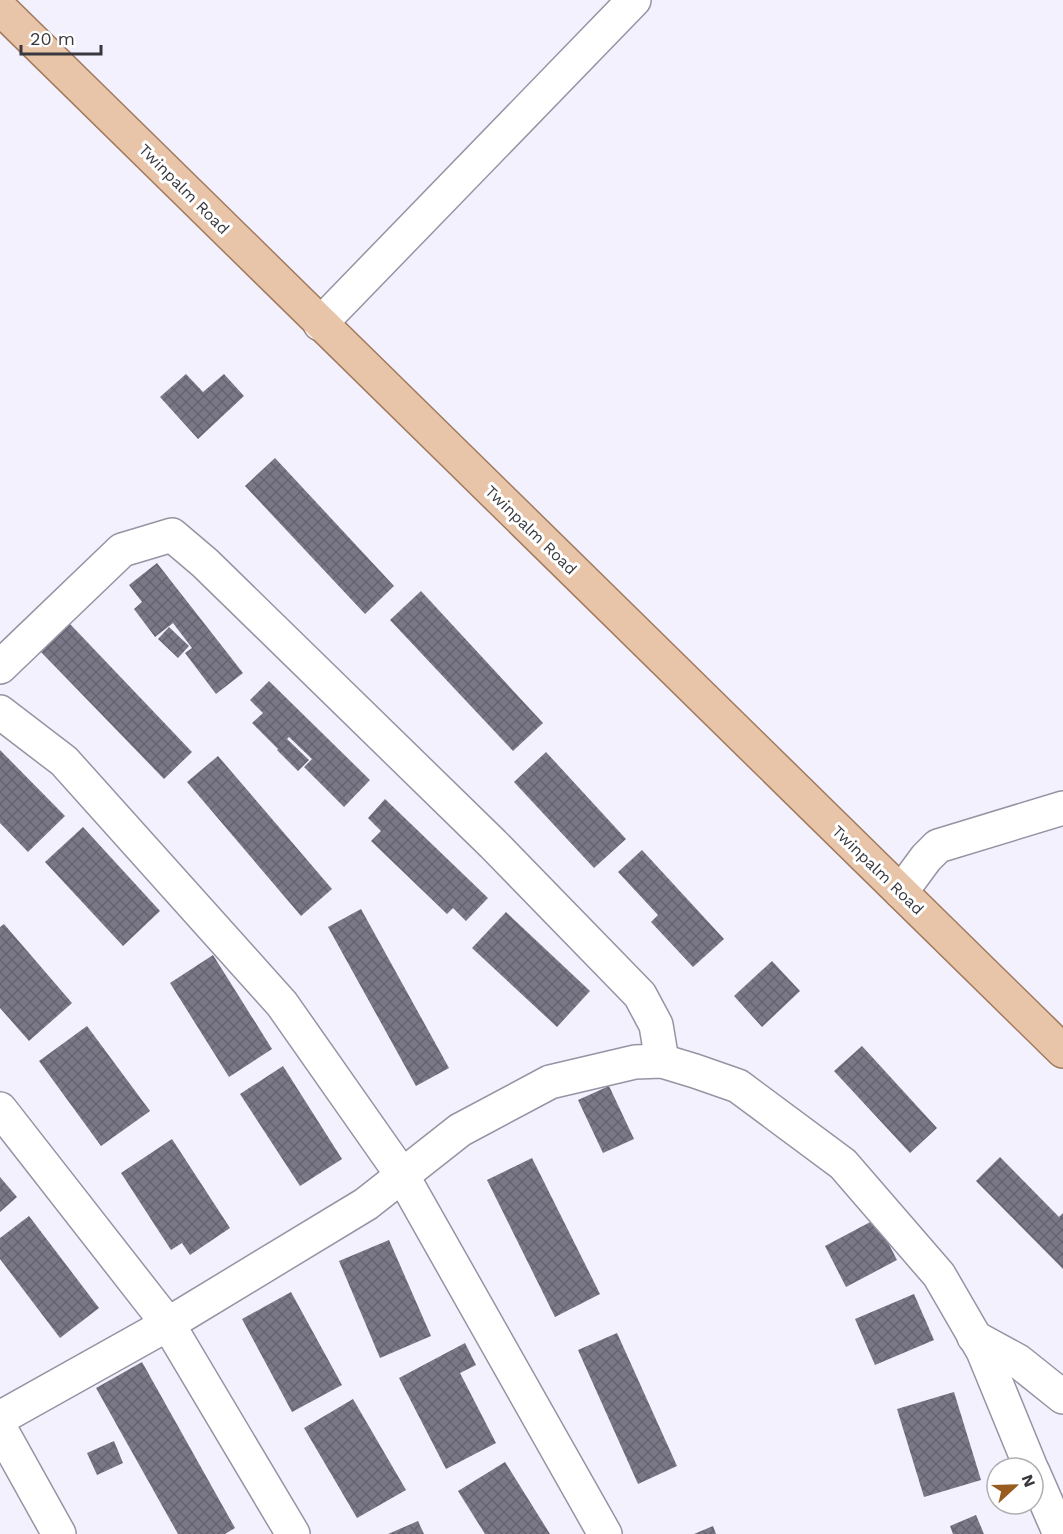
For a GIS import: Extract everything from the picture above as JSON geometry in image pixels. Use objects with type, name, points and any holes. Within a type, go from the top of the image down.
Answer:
[{"type":"main road","name":"Twinpalm Road","points":[[0,8],[1063,1051]]},
{"type":"street","points":[[320,324],[634,0]]},
{"type":"street","points":[[0,667],[122,550],[172,535],[205,563],[493,844],[640,995],[656,1025],[662,1061]]},
{"type":"street","points":[[0,711],[64,761],[282,1004],[402,1175],[605,1534]]},
{"type":"street","points":[[901,892],[926,858],[938,846],[1063,808]]},
{"type":"street","points":[[0,1418],[168,1324],[366,1204],[460,1130],[550,1082],[635,1062],[662,1061],[738,1086],[843,1164],[939,1275],[983,1351],[1026,1456]]},
{"type":"street","points":[[0,1109],[168,1324],[292,1534]]},
{"type":"street","points":[[974,1336],[1018,1361],[1063,1397]]},
{"type":"street","points":[[0,1428],[59,1534]]},
{"type":"street","points":[[1045,1500],[1060,1534]]},
{"type":"building","points":[[186,374],[203,392],[224,374],[244,396],[198,439],[160,397]]},
{"type":"building","points":[[275,458],[394,586],[365,614],[245,486]]},
{"type":"building","points":[[157,563],[243,673],[216,694],[185,653],[192,648],[173,623],[155,637],[134,609],[142,602],[129,585]]},
{"type":"building","points":[[421,591],[543,723],[513,751],[390,620]]},
{"type":"building","points":[[70,624],[192,752],[164,779],[41,652]]},
{"type":"building","points":[[169,627],[189,646],[178,658],[158,639]]},
{"type":"building","points":[[269,681],[370,780],[344,807],[304,767],[312,759],[289,737],[287,739],[309,760],[298,771],[252,723],[263,713],[250,700]]},
{"type":"building","points":[[0,750],[65,816],[28,852],[0,823]]},
{"type":"building","points":[[546,752],[626,839],[594,868],[514,782]]},
{"type":"building","points":[[218,756],[332,889],[301,916],[187,782]]},
{"type":"building","points":[[385,799],[488,898],[466,921],[453,908],[447,914],[371,841],[381,831],[368,818]]},
{"type":"building","points":[[83,827],[160,911],[123,946],[45,862]]},
{"type":"building","points":[[642,850],[724,939],[693,967],[651,922],[658,915],[618,872]]},
{"type":"building","points":[[361,909],[449,1068],[416,1086],[328,927]]},
{"type":"building","points":[[506,912],[590,991],[557,1027],[472,948]]},
{"type":"building","points":[[4,924],[72,1003],[29,1041],[0,1008],[0,927]]},
{"type":"building","points":[[213,955],[272,1049],[229,1077],[170,983]]},
{"type":"building","points":[[772,961],[800,991],[762,1027],[734,996]]},
{"type":"building","points":[[87,1026],[150,1111],[101,1146],[39,1061]]},
{"type":"building","points":[[862,1046],[937,1128],[910,1153],[834,1071]]},
{"type":"building","points":[[283,1066],[342,1159],[300,1186],[240,1094]]},
{"type":"building","points":[[609,1086],[634,1139],[603,1153],[578,1100]]},
{"type":"building","points":[[172,1139],[230,1228],[190,1255],[182,1243],[171,1250],[121,1173]]},
{"type":"building","points":[[1000,1157],[1059,1217],[1063,1213],[1063,1269],[976,1181]]},
{"type":"building","points":[[532,1158],[600,1294],[555,1317],[487,1180]]},
{"type":"building","points":[[0,1177],[17,1197],[0,1212]]},
{"type":"building","points":[[29,1216],[99,1308],[60,1338],[0,1259],[0,1238]]},
{"type":"building","points":[[876,1219],[897,1260],[846,1287],[825,1246]]},
{"type":"building","points":[[389,1240],[431,1336],[380,1358],[339,1261]]},
{"type":"building","points":[[291,1292],[342,1385],[292,1412],[242,1319]]},
{"type":"building","points":[[914,1294],[934,1340],[875,1365],[855,1319]]},
{"type":"building","points":[[617,1333],[677,1466],[638,1484],[578,1350]]},
{"type":"building","points":[[465,1343],[476,1365],[460,1373],[496,1443],[446,1469],[399,1378]]},
{"type":"building","points":[[142,1362],[235,1528],[225,1534],[178,1534],[96,1388]]},
{"type":"building","points":[[954,1392],[981,1480],[924,1497],[897,1409]]},
{"type":"building","points":[[353,1399],[406,1490],[357,1518],[304,1428]]},
{"type":"building","points":[[114,1441],[123,1463],[97,1475],[87,1453]]},
{"type":"building","points":[[505,1462],[550,1534],[485,1534],[458,1491]]},
{"type":"building","points":[[976,1515],[984,1534],[953,1534],[950,1526]]},
{"type":"building","points":[[418,1521],[424,1534],[388,1534]]},
{"type":"building","points":[[713,1526],[716,1534],[694,1534]]}]
